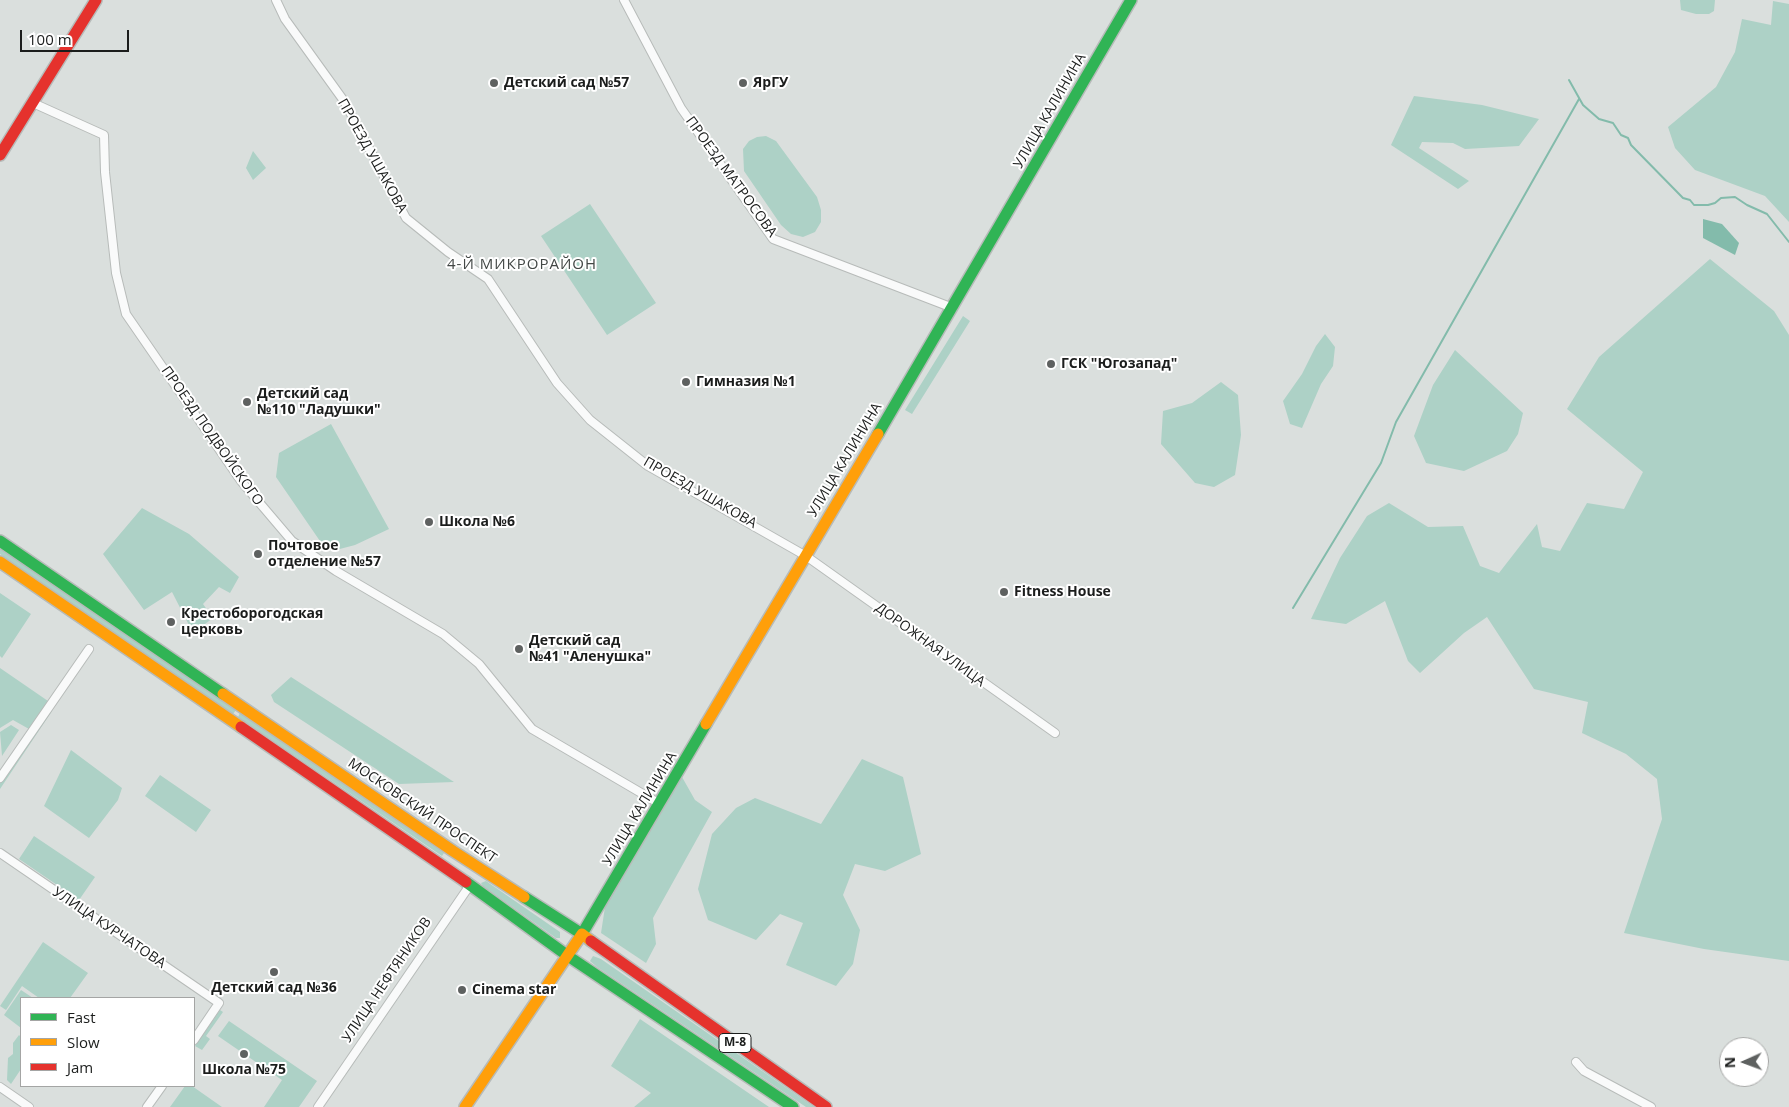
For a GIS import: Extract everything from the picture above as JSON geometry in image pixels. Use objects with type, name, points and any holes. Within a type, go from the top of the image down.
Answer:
[{"type":"main road","points":[[0,155],[96,0]]},
{"type":"main road","name":"УЛИЦА КАЛИНИНА","points":[[465,1107],[582,934],[953,308],[1131,0]]},
{"type":"main road","name":"МОСКОВСКИЙ ПРОСПЕКТ","points":[[0,541],[481,870],[582,934],[826,1107]]},
{"type":"main road","points":[[0,562],[443,865],[568,956]]},
{"type":"main road","points":[[443,865],[453,851]]},
{"type":"main road","name":"УЛИЦА НЕФТЯНИКОВ","points":[[470,885],[481,870]]},
{"type":"main road","name":"М-8","points":[[568,956],[793,1107]]},
{"type":"street","name":"ПРОЕЗД УШАКОВА","points":[[276,0],[285,19],[344,101],[406,218],[448,252],[488,278],[557,383],[590,420],[648,466],[806,556]]},
{"type":"street","name":"ПРОЕЗД МАТРОСОВА","points":[[624,0],[681,108],[773,239],[953,308]]},
{"type":"street","name":"ПРОЕЗД ПОДВОЙСКОГО","points":[[33,103],[104,135],[105,172],[116,273],[126,314],[241,481],[292,541],[336,571],[443,634],[479,664],[532,729],[660,804]]},
{"type":"street","name":"ДОРОЖНАЯ УЛИЦА","points":[[806,556],[1055,733]]},
{"type":"street","points":[[0,778],[89,649]]},
{"type":"street","name":"УЛИЦА КУРЧАТОВА","points":[[0,853],[219,1003],[195,1039]]},
{"type":"street","name":"УЛИЦА НЕФТЯНИКОВ","points":[[318,1107],[470,885]]},
{"type":"street","points":[[1576,1062],[1584,1071],[1651,1107]]},
{"type":"street","points":[[0,1087],[29,1107]]},
{"type":"street","points":[[148,1107],[161,1087]]},
{"type":"shaded area","points":[[1680,0],[1715,0],[1714,11],[1709,14],[1696,14],[1681,10]]},
{"type":"shaded area","points":[[1773,1],[1789,4],[1789,222],[1765,196],[1695,170],[1675,148],[1668,127],[1716,87],[1735,52],[1742,19],[1771,25]]},
{"type":"shaded area","points":[[1414,96],[1482,105],[1539,119],[1519,146],[1465,149],[1453,143],[1422,142],[1419,148],[1469,181],[1458,189],[1391,145]]},
{"type":"shaded area","points":[[766,136],[776,141],[817,197],[821,210],[821,222],[815,232],[803,237],[791,234],[781,225],[744,171],[743,149],[749,141],[757,137]]},
{"type":"shaded area","points":[[253,151],[266,168],[253,180],[246,168]]},
{"type":"shaded area","points":[[590,204],[656,303],[607,335],[541,236]]},
{"type":"shaded area","points":[[1703,219],[1722,224],[1739,243],[1735,255],[1703,238]]},
{"type":"shaded area","points":[[1710,259],[1774,311],[1789,335],[1789,961],[1704,949],[1624,933],[1662,819],[1657,779],[1626,754],[1582,733],[1588,702],[1534,689],[1487,617],[1464,633],[1420,673],[1408,661],[1385,601],[1346,624],[1311,619],[1340,558],[1367,516],[1389,503],[1428,527],[1463,526],[1480,566],[1499,573],[1537,524],[1542,547],[1560,551],[1587,503],[1624,509],[1643,472],[1567,409],[1599,357]]},
{"type":"shaded area","points":[[963,316],[970,321],[912,414],[905,410]]},
{"type":"shaded area","points":[[1325,334],[1335,347],[1333,366],[1321,384],[1302,428],[1290,424],[1283,401],[1302,374],[1316,346]]},
{"type":"shaded area","points":[[1455,350],[1523,413],[1518,434],[1507,451],[1464,471],[1426,463],[1414,436],[1433,385]]},
{"type":"shaded area","points":[[1221,382],[1238,395],[1241,435],[1235,475],[1214,487],[1195,483],[1161,444],[1163,411],[1192,403]]},
{"type":"shaded area","points":[[331,424],[389,529],[355,545],[336,550],[322,544],[276,477],[279,453]]},
{"type":"shaded area","points":[[142,508],[189,534],[239,577],[230,593],[219,587],[203,604],[213,618],[193,633],[172,592],[144,610],[103,554]]},
{"type":"shaded area","points":[[0,549],[236,710],[233,714],[0,554]]},
{"type":"shaded area","points":[[0,593],[31,614],[2,658],[0,656]]},
{"type":"shaded area","points":[[0,668],[48,701],[29,729],[13,720],[0,728]]},
{"type":"shaded area","points":[[291,677],[454,782],[399,784],[274,702],[271,695]]},
{"type":"shaded area","points":[[49,710],[52,711],[0,789],[0,783]]},
{"type":"shaded area","points":[[240,713],[444,853],[442,856],[238,717]]},
{"type":"shaded area","points":[[11,725],[19,730],[2,756],[0,732]]},
{"type":"shaded area","points":[[71,750],[122,788],[118,800],[89,838],[44,806]]},
{"type":"shaded area","points":[[862,759],[903,777],[921,854],[885,871],[855,864],[843,895],[860,930],[853,964],[836,986],[786,965],[803,923],[780,914],[756,940],[708,920],[698,889],[712,834],[736,808],[755,798],[821,824]]},
{"type":"shaded area","points":[[160,775],[211,810],[196,832],[145,796]]},
{"type":"shaded area","points":[[682,777],[695,800],[712,812],[653,918],[656,944],[646,963],[601,933],[605,907]]},
{"type":"shaded area","points":[[34,836],[95,877],[79,900],[19,859]]},
{"type":"shaded area","points":[[486,881],[560,932],[560,938],[556,938],[483,886],[481,883]]},
{"type":"shaded area","points":[[43,942],[88,973],[71,997],[38,997],[22,986],[6,1010],[0,1006]]},
{"type":"shaded area","points":[[593,956],[601,959],[814,1107],[806,1107],[597,967],[590,961]]},
{"type":"shaded area","points":[[21,990],[32,997],[20,997],[20,1027],[4,1015]]},
{"type":"shaded area","points":[[220,1010],[223,1012],[206,1036],[210,1039],[202,1050],[195,1046]]},
{"type":"shaded area","points":[[640,1019],[769,1107],[634,1107],[651,1093],[611,1066]]},
{"type":"shaded area","points":[[229,1021],[317,1081],[299,1107],[264,1107],[282,1080],[218,1036]]},
{"type":"shaded area","points":[[19,1035],[20,1070],[11,1084],[7,1080],[8,1058],[13,1054],[13,1043]]},
{"type":"shaded area","points":[[184,1087],[193,1087],[222,1107],[170,1107]]},
{"type":"waterway","points":[[1569,80],[1583,105],[1599,119],[1613,123],[1621,135],[1628,138],[1631,145],[1683,198],[1690,200],[1694,205],[1708,205],[1715,203],[1721,198],[1735,197],[1767,214],[1789,242]]},
{"type":"waterway","points":[[1293,608],[1381,463],[1396,422],[1579,99]]},
{"type":"traffic: fast","points":[[878,434],[1131,0]]},
{"type":"traffic: fast","points":[[0,541],[223,694]]},
{"type":"traffic: fast","points":[[582,934],[706,724]]},
{"type":"traffic: fast","points":[[466,882],[568,956]]},
{"type":"traffic: fast","points":[[524,897],[582,934]]},
{"type":"traffic: fast","points":[[568,956],[793,1107]]},
{"type":"traffic: slow","points":[[706,724],[878,434]]},
{"type":"traffic: slow","points":[[0,562],[241,727]]},
{"type":"traffic: slow","points":[[223,694],[453,851],[524,897]]},
{"type":"traffic: slow","points":[[465,1107],[582,934],[591,941]]},
{"type":"traffic: jam","points":[[0,155],[96,0]]},
{"type":"traffic: jam","points":[[241,727],[466,882]]},
{"type":"traffic: jam","points":[[591,941],[826,1107]]},
{"type":"place","name":"Детский сад №57","points":[[494,83]]},
{"type":"place","name":"ЯрГУ","points":[[743,83]]},
{"type":"place","name":"ГСК \"Югозапад\"","points":[[1051,364]]},
{"type":"place","name":"Гимназия №1","points":[[686,382]]},
{"type":"place","name":"Детский сад №110 \"Ладушки\"","points":[[247,402]]},
{"type":"place","name":"Школа №6","points":[[429,522]]},
{"type":"place","name":"Почтовое отделение №57","points":[[258,554]]},
{"type":"place","name":"Fitness House","points":[[1004,592]]},
{"type":"place","name":"Крестоборогодская церковь","points":[[171,622]]},
{"type":"place","name":"Детский сад №41 \"Аленушка\"","points":[[519,649]]},
{"type":"place","name":"Детский сад №36","points":[[274,972]]},
{"type":"place","name":"Cinema star","points":[[462,990]]},
{"type":"place","name":"Школа №75","points":[[244,1054]]},
{"type":"district","name":"4-Й МИКРОРАЙОН","points":[[522,265]]}]
